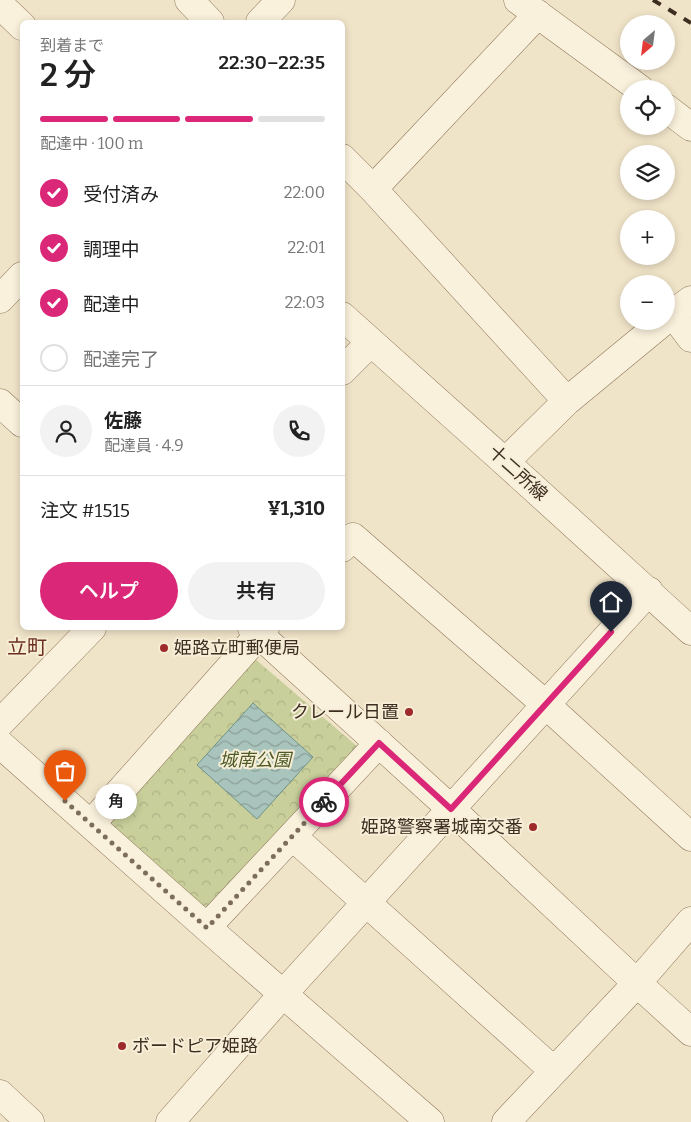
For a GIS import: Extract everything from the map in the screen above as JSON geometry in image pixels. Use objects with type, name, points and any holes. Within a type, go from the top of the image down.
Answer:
[{"type":"street","points":[[189,0],[208,20]]},
{"type":"street","points":[[262,20],[281,0]]},
{"type":"street","points":[[0,5],[20,24]]},
{"type":"street","points":[[373,189],[528,7],[628,80]]},
{"type":"street","points":[[675,115],[691,127]]},
{"type":"street","points":[[345,161],[373,189],[567,401]]},
{"type":"street","points":[[0,299],[20,278]]},
{"type":"street","points":[[675,315],[691,338]]},
{"type":"street","name":"十二所線","points":[[345,319],[691,631]]},
{"type":"street","points":[[505,462],[567,401],[654,330]]},
{"type":"street","points":[[345,368],[371,342]]},
{"type":"street","points":[[0,403],[20,421]]},
{"type":"street","points":[[345,545],[353,537],[546,704],[691,836]]},
{"type":"street","points":[[170,1122],[283,994],[648,591]]},
{"type":"street","points":[[0,723],[90,630]]},
{"type":"street","points":[[91,824],[259,630],[691,1032]]},
{"type":"street","points":[[207,928],[379,743]]},
{"type":"street","points":[[0,744],[207,928],[430,1122]]},
{"type":"street","points":[[292,836],[554,1071]]},
{"type":"street","points":[[506,1122],[637,983],[691,921]]},
{"type":"street","points":[[0,1094],[30,1122]]},
{"type":"green space","name":"城南公園","points":[[254,658],[359,748],[206,910],[109,822]]},
{"type":"water","points":[[253,703],[313,757],[257,819],[197,765]]},
{"type":"railway","points":[[653,0],[691,23]]},
{"type":"way so far","points":[[65,801],[207,928],[324,802]]},
{"type":"place","name":"姫路立町郵便局","points":[[164,648]]},
{"type":"place","name":"クレール日置","points":[[409,712]]},
{"type":"place","name":"角","points":[[65,801]]},
{"type":"place","name":"姫路警察署城南交番","points":[[533,827]]},
{"type":"place","name":"ボードピア姫路","points":[[122,1046]]},
{"type":"district","name":"立町","points":[[27,647]]},
{"type":"route","points":[[324,802],[379,743],[451,809],[611,632]]}]
